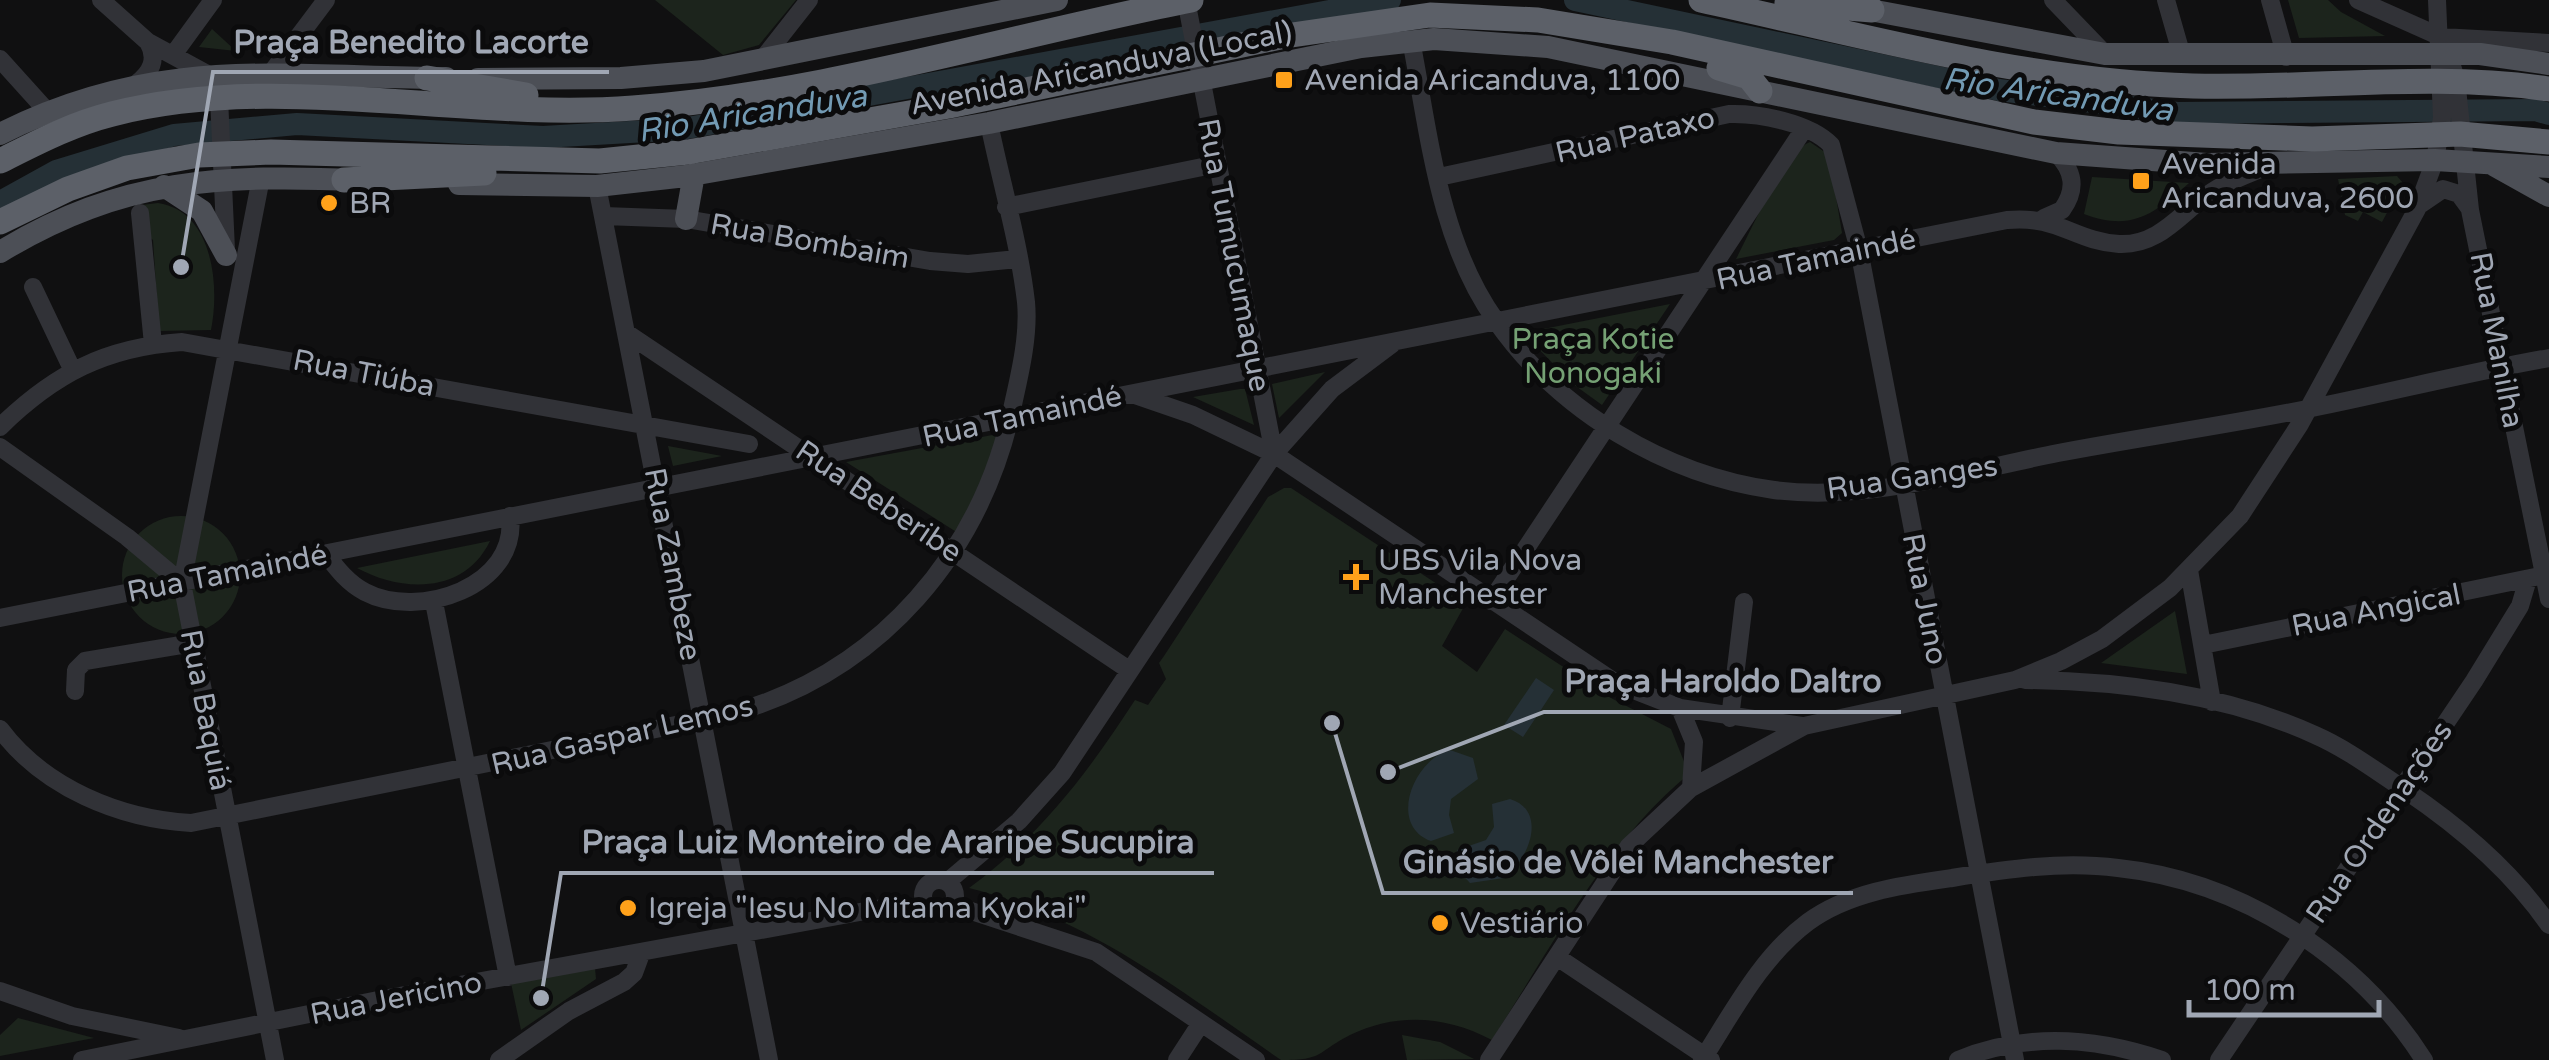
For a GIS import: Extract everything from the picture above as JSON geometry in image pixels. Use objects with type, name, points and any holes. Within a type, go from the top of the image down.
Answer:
[{"type":"highway","points":[[1701,0],[1969,57],[2120,81],[2194,86],[2447,70],[2549,89]]},
{"type":"highway","points":[[1762,0],[1872,10]]},
{"type":"highway","points":[[0,161],[55,134],[108,115],[219,102],[553,111],[635,108],[721,98],[1188,4]]},
{"type":"highway","points":[[344,180],[539,172],[599,174],[1196,59],[1373,20],[1430,15],[1560,24],[1672,42],[2034,122],[2208,137],[2447,133],[2549,142]]},
{"type":"highway","points":[[1560,24],[1740,73],[1755,82],[1760,91]]},
{"type":"highway","points":[[427,78],[536,96],[721,98]]},
{"type":"highway","points":[[0,222],[68,188],[127,168],[215,158],[599,174]]},
{"type":"main road","points":[[0,134],[46,110],[136,84],[208,74],[621,78],[761,61],[1057,0]]},
{"type":"main road","points":[[1821,0],[2106,54],[2286,57],[2447,70],[2549,64]]},
{"type":"main road","name":"Avenida Aricanduva (Local)","points":[[599,174],[694,174],[989,123],[1196,59],[1411,40],[1548,47],[2056,153],[2139,161],[2274,164],[2447,133],[2464,161],[2549,167]]},
{"type":"main road","points":[[0,252],[74,212],[164,186],[215,158],[261,178],[344,180]]},
{"type":"main road","points":[[2488,162],[2549,196]]},
{"type":"main road","points":[[686,219],[694,174]]},
{"type":"main road","points":[[164,186],[202,212],[226,255]]},
{"type":"street","points":[[101,0],[148,42],[208,74]]},
{"type":"street","points":[[173,55],[213,0]]},
{"type":"street","points":[[272,72],[326,0]]},
{"type":"street","points":[[761,61],[808,0]]},
{"type":"street","points":[[2054,0],[2106,54]]},
{"type":"street","points":[[2166,0],[2182,56]]},
{"type":"street","points":[[2270,0],[2286,57]]},
{"type":"street","points":[[2358,0],[2447,70]]},
{"type":"street","points":[[1488,1060],[1629,846],[1692,788],[1804,726],[2014,680],[2102,639],[2189,570],[2240,516],[2308,409],[2416,209],[2447,133],[2447,70],[2437,0]]},
{"type":"street","name":"Rua Tumucumaque","points":[[1188,4],[1274,454]]},
{"type":"street","name":"Rua Ganges","points":[[1411,40],[1453,232],[1496,321],[1544,375],[1604,425],[1660,458],[1750,485],[1829,492],[1902,484],[2308,409],[2549,358]]},
{"type":"street","points":[[136,84],[152,67],[153,53],[148,42]]},
{"type":"street","points":[[2447,70],[2549,44]]},
{"type":"street","points":[[0,59],[46,110]]},
{"type":"street","name":"Rua Baquiá","points":[[219,102],[215,158],[234,300]]},
{"type":"street","name":"Rua Pataxo","points":[[1438,177],[1729,114],[1748,114],[1804,129],[1828,141]]},
{"type":"street","name":"Rua Gaspar Lemos","points":[[0,730],[49,776],[118,810],[166,821],[227,818],[703,720],[777,699],[847,661],[909,612],[954,552],[988,488],[1011,418],[1026,324],[989,123]]},
{"type":"street","points":[[1491,601],[1604,425],[1804,129]]},
{"type":"street","name":"Rua Juno","points":[[1828,141],[1837,162],[1858,250],[2013,1052]]},
{"type":"street","points":[[2044,218],[2062,210],[2072,189],[2072,176],[2056,153]]},
{"type":"street","name":"Rua Manilha","points":[[2464,161],[2540,576],[2549,600]]},
{"type":"street","points":[[1006,208],[1216,164]]},
{"type":"street","points":[[2044,218],[2102,241],[2136,243],[2176,224],[2216,188],[2274,164]]},
{"type":"street","name":"Rua Zambeze","points":[[599,174],[604,216],[770,1060]]},
{"type":"street","name":"Rua Baquiá","points":[[261,178],[234,300],[182,583],[275,1060]]},
{"type":"street","points":[[2416,209],[2443,189],[2459,194],[2470,210]]},
{"type":"street","points":[[140,213],[153,344]]},
{"type":"street","name":"Rua Bombaim","points":[[604,216],[686,219],[880,255],[968,264],[1017,259]]},
{"type":"street","name":"Rua Tamaindé","points":[[0,618],[818,459],[2007,220],[2044,218]]},
{"type":"street","points":[[33,287],[72,369]]},
{"type":"street","name":"Rua Beberibe","points":[[628,334],[1128,670]]},
{"type":"street","points":[[947,882],[1036,804],[1062,773],[1274,454],[1332,389],[1397,341]]},
{"type":"street","name":"Rua Tiúba","points":[[0,427],[30,398],[72,369],[104,355],[182,342],[750,444]]},
{"type":"street","points":[[1131,394],[1192,415],[1274,454],[1616,683],[1680,708],[1804,726]]},
{"type":"street","points":[[0,447],[128,537],[182,583]]},
{"type":"street","points":[[326,554],[365,592],[404,602],[434,602],[467,588],[498,560],[508,542],[510,516]]},
{"type":"street","points":[[2189,570],[2212,702]]},
{"type":"street","name":"Rua Angical","points":[[2203,646],[2540,576]]},
{"type":"street","name":"Rua Ordenações","points":[[2219,1060],[2540,576]]},
{"type":"street","points":[[434,602],[508,977]]},
{"type":"street","points":[[1730,718],[1744,602]]},
{"type":"street","points":[[75,691],[76,670],[86,662],[194,643]]},
{"type":"street","points":[[2014,680],[2128,685],[2212,702],[2314,734],[2402,788],[2476,844],[2545,913]]},
{"type":"street","points":[[1680,708],[1694,742],[1692,788]]},
{"type":"street","points":[[1750,720],[1762,747]]},
{"type":"street","points":[[1557,956],[1706,1059],[1772,956],[1808,922],[1858,896],[1979,874],[2066,865],[2146,872],[2231,897],[2302,936],[2382,1004],[2424,1060]]},
{"type":"street","points":[[936,880],[947,882],[954,890],[953,904],[944,912],[928,910],[922,900],[924,890],[936,880]]},
{"type":"street","name":"Rua Jericino","points":[[82,1060],[887,907],[924,890]]},
{"type":"street","points":[[953,904],[1096,952],[1256,1060]]},
{"type":"street","name":"Rua Jericino","points":[[887,907],[928,910]]},
{"type":"street","points":[[499,1060],[634,973],[641,954]]},
{"type":"street","points":[[600,994],[612,958]]},
{"type":"street","points":[[2,996],[184,1040]]},
{"type":"street","points":[[1177,1060],[1201,1023]]},
{"type":"street","points":[[1958,1060],[2013,1052],[2042,1040],[2101,1042],[2162,1060]]},
{"type":"green space","points":[[655,0],[796,0],[759,45],[723,55]]},
{"type":"green space","points":[[2288,0],[2328,0],[2341,12],[2385,36],[2299,38]]},
{"type":"green space","points":[[212,29],[236,51],[199,47]]},
{"type":"green space","points":[[1810,142],[1829,155],[1842,233],[1834,240],[1736,259],[1779,176]]},
{"type":"green space","points":[[2397,176],[2403,183],[2382,222],[2363,212],[2358,221],[2345,215],[2338,179]]},
{"type":"green space","points":[[2092,177],[2189,183],[2153,211],[2116,221],[2084,214]]},
{"type":"green space","points":[[158,203],[191,220],[201,235],[213,273],[211,330],[159,331],[153,240],[146,234],[142,205]]},
{"type":"green space","name":"Praça Kotie Nonogaki","points":[[1670,304],[1602,405],[1573,384],[1523,333]]},
{"type":"green space","points":[[1325,372],[1279,418],[1272,384]]},
{"type":"green space","points":[[1240,389],[1245,389],[1254,425],[1193,397]]},
{"type":"green space","points":[[998,434],[985,485],[958,533],[846,462]]},
{"type":"green space","points":[[668,446],[722,456],[673,466]]},
{"type":"green space","points":[[1291,488],[1466,603],[1442,646],[1477,672],[1505,629],[1611,698],[1671,729],[1689,774],[1631,831],[1605,864],[1492,1040],[1440,1022],[1404,1020],[1350,1035],[1313,1057],[1281,1060],[1170,983],[1094,937],[1012,901],[969,888],[1018,847],[1061,802],[1135,700],[1148,705],[1166,679],[1159,663],[1268,497]]},
{"type":"green space","points":[[181,516],[204,520],[223,533],[236,552],[240,575],[236,598],[223,617],[204,630],[181,634],[158,630],[139,617],[126,598],[122,575],[126,552],[139,533],[158,520]]},
{"type":"green space","points":[[490,541],[479,559],[464,571],[430,584],[393,582],[357,568]]},
{"type":"green space","points":[[2175,611],[2187,674],[2101,663]]},
{"type":"green space","points":[[595,968],[596,979],[521,1030],[511,983]]},
{"type":"green space","points":[[18,1018],[94,1038],[0,1056],[0,1035]]},
{"type":"green space","points":[[1402,1035],[1440,1042],[1474,1059],[1407,1060]]},
{"type":"shaded area","points":[[1536,678],[1554,690],[1523,737],[1504,725]]},
{"type":"shaded area","points":[[1450,750],[1473,758],[1478,779],[1451,799],[1449,815],[1454,833],[1431,841],[1418,833],[1410,821],[1410,793],[1426,766]]},
{"type":"shaded area","points":[[1510,799],[1529,814],[1532,825],[1527,849],[1504,878],[1470,883],[1457,869],[1457,850],[1486,840],[1494,827],[1492,804]]},
{"type":"waterway","name":"Rio Aricanduva","points":[[0,202],[56,171],[174,135],[297,124],[543,137],[682,129],[1390,0]]},
{"type":"waterway","name":"Rio Aricanduva","points":[[1575,0],[1999,90],[2177,113],[2535,110],[2549,114]]},
{"type":"place","name":"Avenida Aricanduva, 1100","points":[[1284,80]]},
{"type":"place","name":"Avenida Aricanduva, 2600","points":[[2141,181]]},
{"type":"place","name":"BR","points":[[329,203]]},
{"type":"place","name":"Praça Benedito Lacorte","points":[[181,267]]},
{"type":"place","name":"UBS Vila Nova Manchester","points":[[1356,577]]},
{"type":"place","name":"Ginásio de Vôlei Manchester","points":[[1332,723]]},
{"type":"place","name":"Praça Haroldo Daltro","points":[[1388,772]]},
{"type":"place","name":"Igreja \"Iesu No Mitama Kyokai\"","points":[[628,908]]},
{"type":"place","name":"Vestiário","points":[[1440,923]]},
{"type":"place","name":"Praça Luiz Monteiro de Araripe Sucupira","points":[[541,998]]}]
